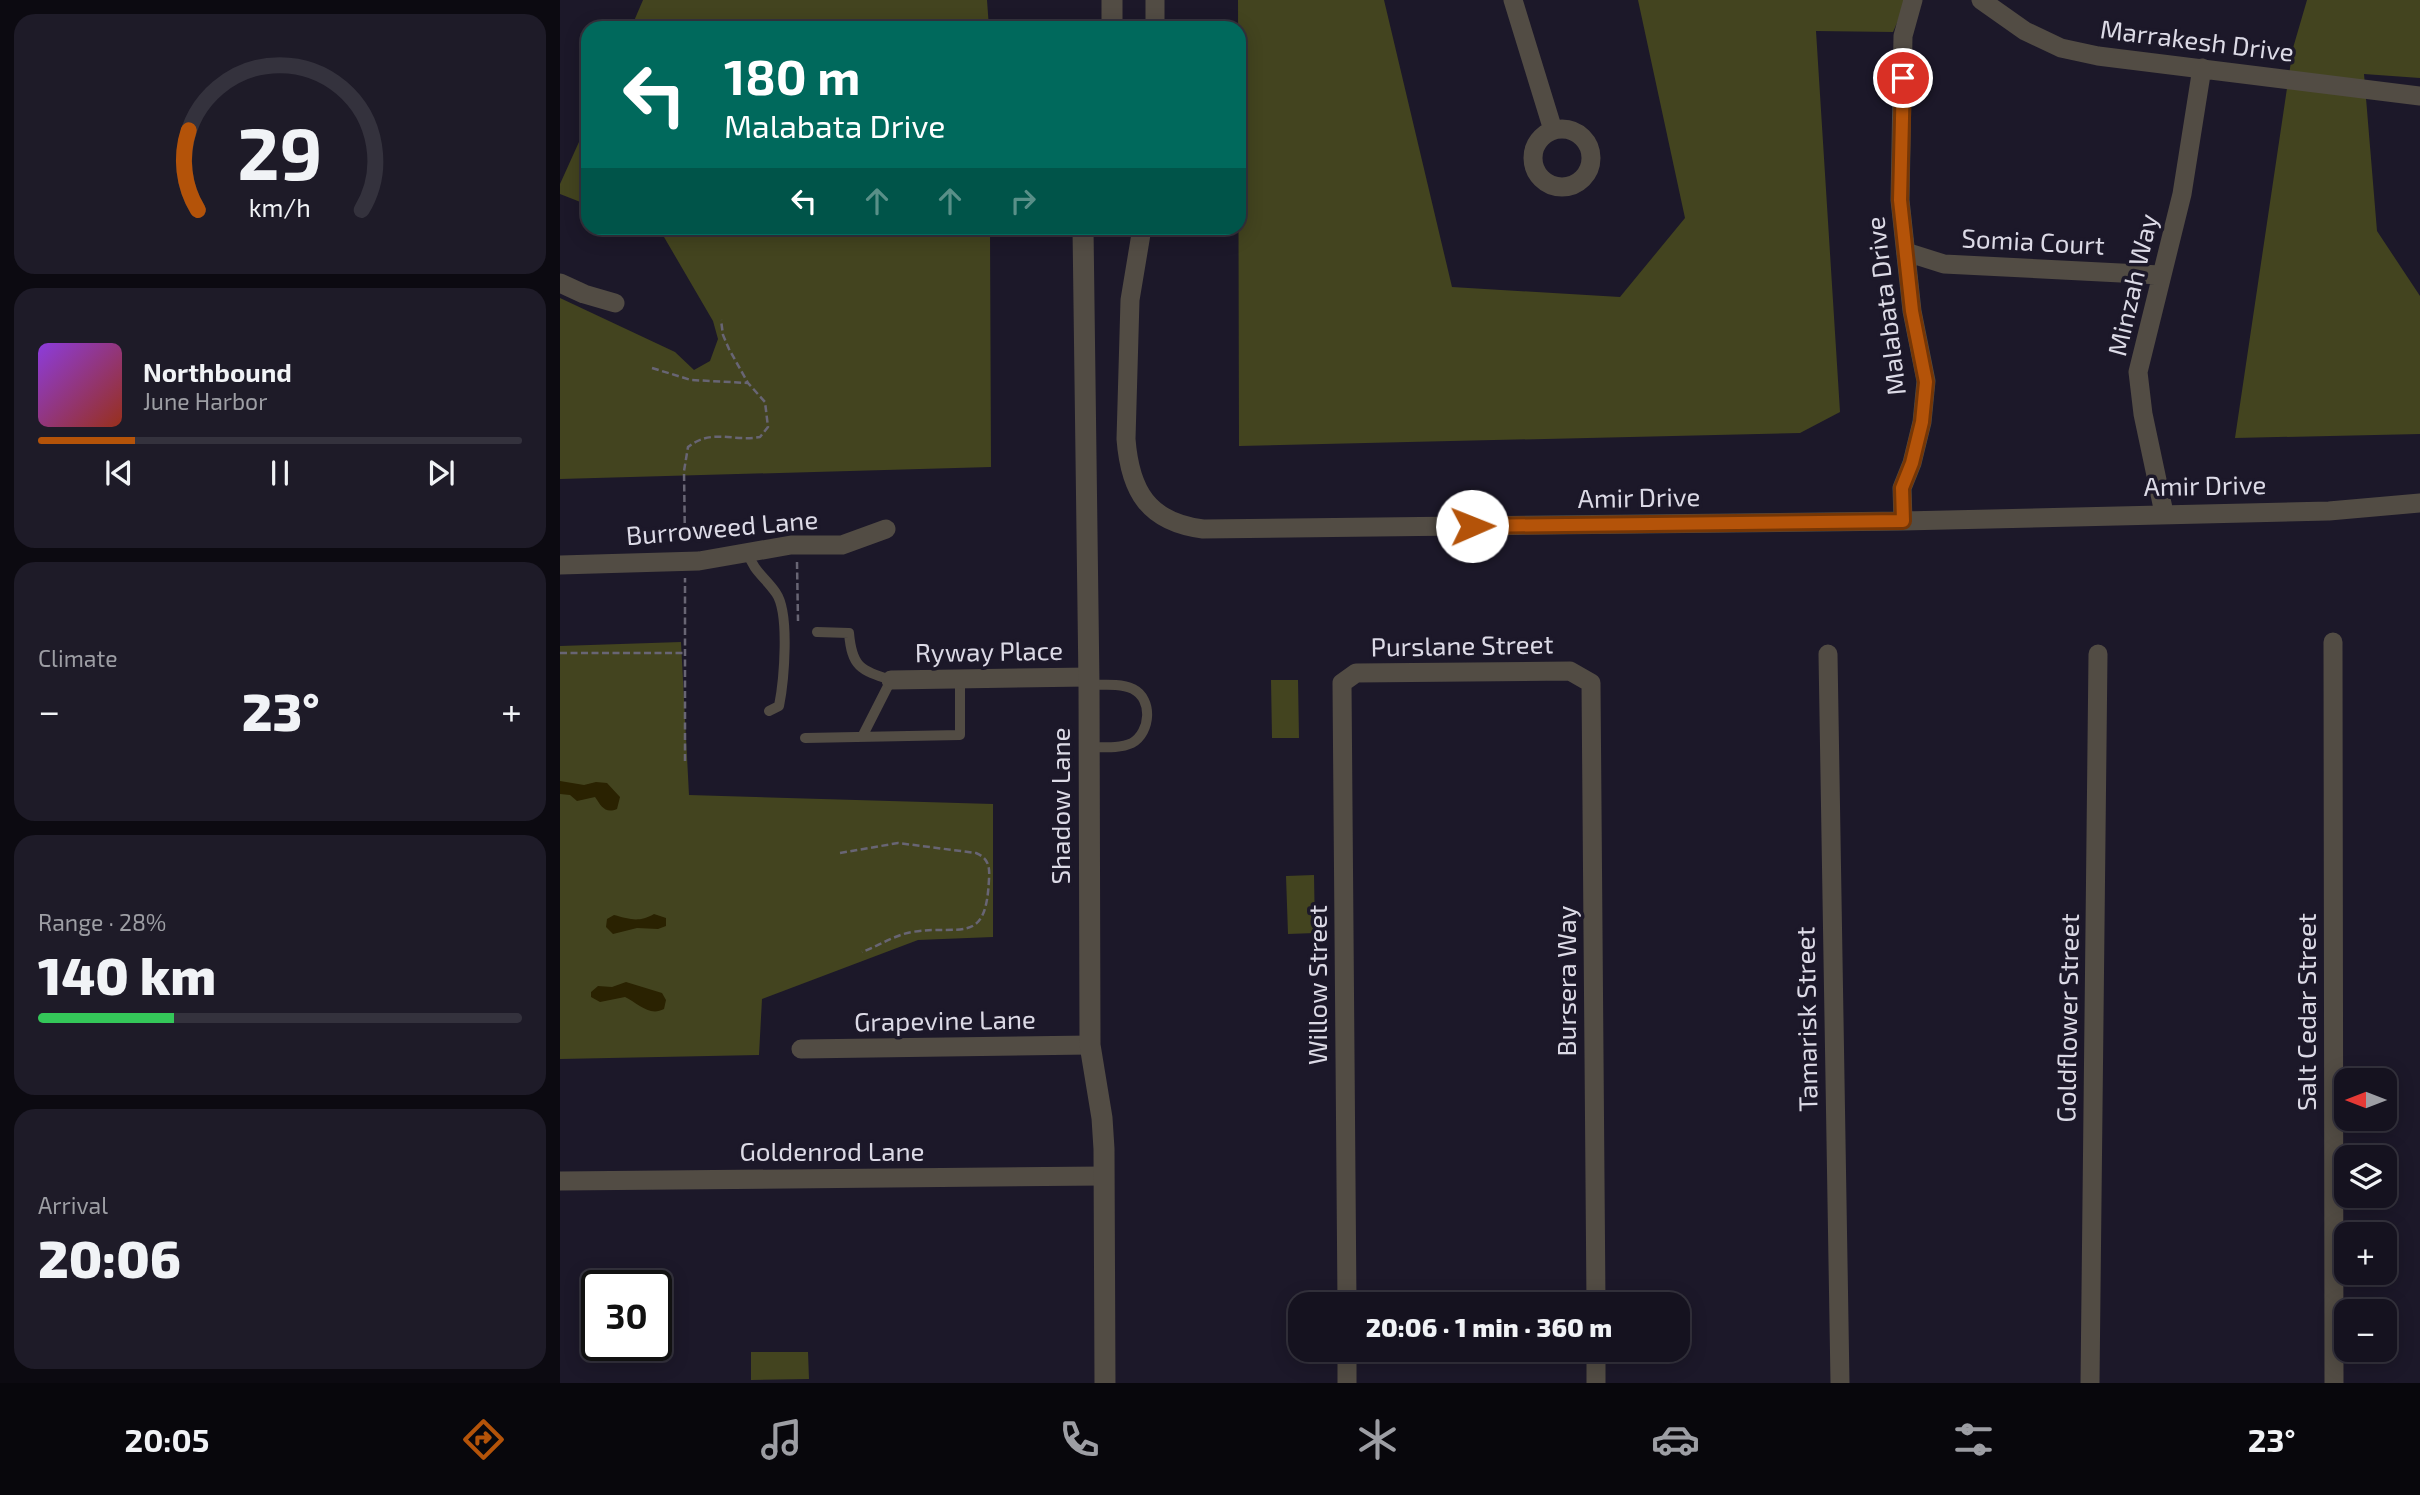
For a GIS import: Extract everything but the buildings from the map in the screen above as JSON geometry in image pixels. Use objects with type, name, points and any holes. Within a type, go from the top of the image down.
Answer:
[{"type":"street","points":[[1112,0],[1112,21]]},
{"type":"street","points":[[1155,0],[1155,21]]},
{"type":"street","points":[[1513,0],[1553,130]]},
{"type":"street","name":"Malabata Drive","points":[[1903,521],[1902,488],[1912,463],[1922,422],[1926,382],[1912,311],[1900,200],[1903,36],[1913,0]]},
{"type":"street","name":"Marrakesh Drive","points":[[1981,0],[2025,31],[2061,48],[2098,56],[2420,96]]},
{"type":"street","name":"Minzah Way","points":[[2164,513],[2143,414],[2138,372],[2182,194],[2202,68]]},
{"type":"street","name":"Shadow Lane","points":[[1083,235],[1089,681],[1090,1045],[1102,1118],[1105,1383]]},
{"type":"street","name":"Amir Drive","points":[[1141,235],[1130,300],[1126,439],[1128,460],[1135,484],[1145,502],[1158,515],[1173,523],[1203,529],[1903,521],[2329,511],[2420,503]]},
{"type":"street","name":"Somia Court","points":[[1906,251],[1944,264],[2160,275]]},
{"type":"street","points":[[560,283],[584,294],[615,303]]},
{"type":"street","name":"Burroweed Lane","points":[[560,565],[685,562],[731,558],[796,545],[842,545],[886,528]]},
{"type":"street","name":"Salt Cedar Street","points":[[2333,642],[2334,1383]]},
{"type":"street","name":"Tamarisk Street","points":[[1828,654],[1840,1383]]},
{"type":"street","name":"Goldflower Street","points":[[2090,1383],[2098,654]]},
{"type":"street","name":"Purslane Street","points":[[1356,673],[1570,671]]},
{"type":"street","name":"Bursera Way","points":[[1570,671],[1591,683],[1596,1292]]},
{"type":"street","name":"Willow Street","points":[[1347,1292],[1342,683],[1356,673]]},
{"type":"street","name":"Ryway Place","points":[[891,680],[1089,681]]},
{"type":"street","name":"Grapevine Lane","points":[[801,1049],[1090,1045]]},
{"type":"street","name":"Goldenrod Lane","points":[[560,1181],[1104,1176]]},
{"type":"street","points":[[1347,1362],[1348,1383]]},
{"type":"street","points":[[1596,1362],[1597,1383]]},
{"type":"lane","points":[[748,553],[751,566],[776,593],[783,608],[784,682],[779,706],[769,711]]},
{"type":"lane","points":[[817,632],[849,633],[855,662],[864,671],[891,680],[862,737]]},
{"type":"lane","points":[[805,738],[960,736],[960,679]]},
{"type":"lane","points":[[1089,681],[1135,690],[1143,697],[1147,706],[1145,727],[1140,737],[1132,743],[1114,747],[1089,747]]},
{"type":"path","points":[[685,761],[684,471],[688,447],[699,439],[710,436],[752,439],[764,434],[768,420],[765,402],[748,383],[729,349],[723,335],[722,320]]},
{"type":"path","points":[[652,368],[691,380],[748,383]]},
{"type":"path","points":[[796,545],[798,627]]},
{"type":"path","points":[[560,653],[685,653]]},
{"type":"path","points":[[840,853],[898,843],[915,844],[976,853],[984,856],[988,863],[988,905],[979,921],[959,930],[905,934],[862,952]]},
{"type":"shaded area","points":[[643,0],[987,0],[988,21],[634,21]]},
{"type":"shaded area","points":[[1238,0],[1384,0],[1452,287],[1620,297],[1685,218],[1638,0],[1907,0],[1893,32],[1816,31],[1840,412],[1800,433],[1239,446],[1239,235],[1246,235],[1246,21],[1238,21]]},
{"type":"shaded area","points":[[2307,0],[2420,0],[2420,78],[2364,74],[2377,231],[2420,296],[2420,434],[2235,438],[2293,48]]},
{"type":"shaded area","points":[[581,138],[581,202],[560,194],[560,184]]},
{"type":"shaded area","points":[[659,235],[990,235],[991,467],[560,479],[560,298],[675,352],[694,370],[710,361],[718,339],[713,321],[664,237]]},
{"type":"shaded area","points":[[681,642],[689,795],[993,804],[993,937],[918,940],[762,999],[759,1055],[560,1059],[560,646]]},
{"type":"shaded area","points":[[1271,680],[1298,680],[1299,738],[1272,738]]},
{"type":"shaded area","points":[[1314,875],[1315,933],[1288,934],[1286,876]]},
{"type":"shaded area","points":[[751,1352],[808,1352],[809,1379],[751,1380]]},
{"type":"sand","points":[[560,781],[584,785],[607,783],[620,797],[617,809],[606,810],[595,797],[577,801],[570,795],[560,794]]},
{"type":"sand","points":[[654,914],[666,918],[666,926],[658,929],[637,928],[613,934],[606,927],[607,919],[614,915],[639,919]]},
{"type":"sand","points":[[626,982],[662,993],[666,1000],[664,1009],[648,1010],[625,997],[600,1002],[591,997],[591,992],[598,986],[612,987]]},
{"type":"route","points":[[1472,526],[1903,521],[1902,488],[1912,463],[1922,422],[1926,382],[1912,311],[1900,200],[1903,78]]}]
